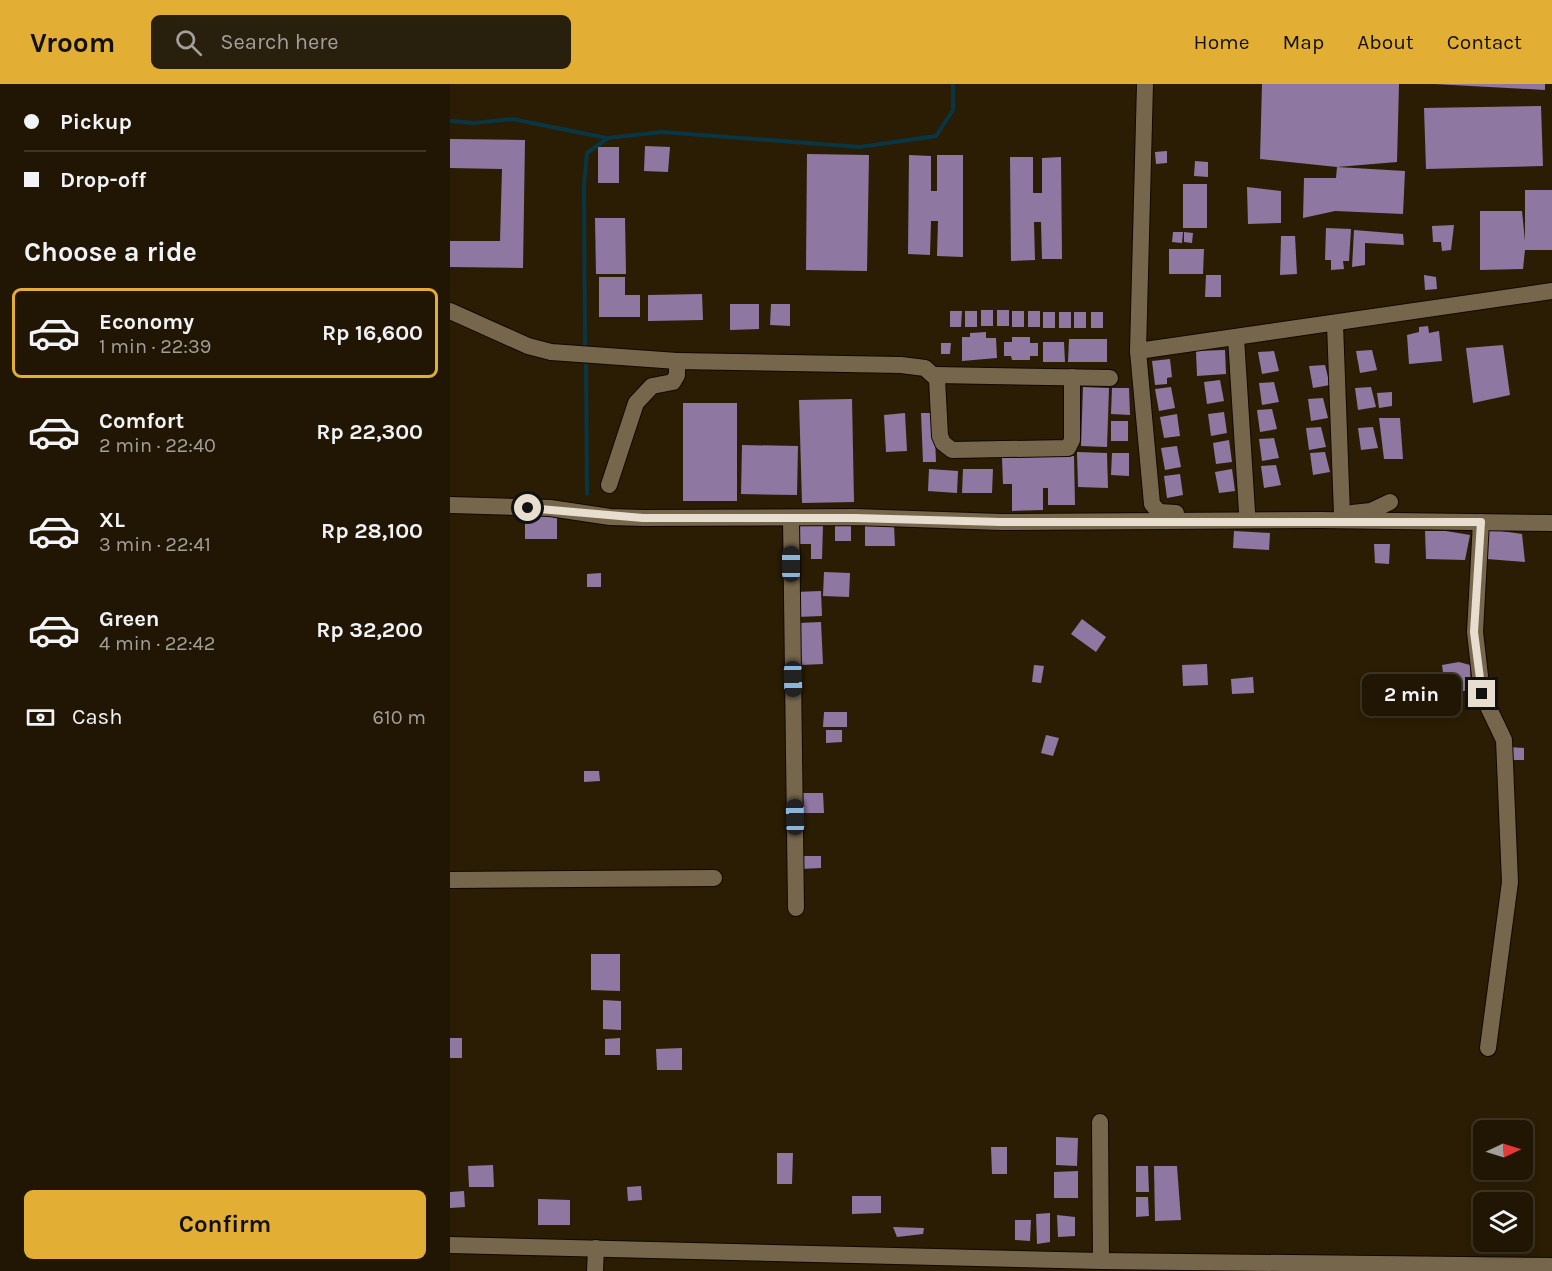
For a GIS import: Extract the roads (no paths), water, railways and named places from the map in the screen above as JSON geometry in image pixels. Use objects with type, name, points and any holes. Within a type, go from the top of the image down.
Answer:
[{"type":"street","points":[[1145,84],[1138,351],[1150,493],[1155,510],[1166,513],[1342,514],[1361,513],[1390,502]]},
{"type":"street","points":[[1138,351],[1552,291]]},
{"type":"street","points":[[450,311],[528,346],[551,352],[677,362],[914,365],[935,375],[1110,378]]},
{"type":"street","points":[[1335,324],[1342,514]]},
{"type":"street","points":[[1236,338],[1248,512]]},
{"type":"street","points":[[609,485],[634,407],[652,386],[673,382],[677,375],[677,362]]},
{"type":"street","points":[[935,375],[939,385],[941,440],[947,448],[960,450],[1068,448],[1072,440],[1072,377]]},
{"type":"street","points":[[450,505],[550,508],[610,517],[1000,522],[1552,523]]},
{"type":"street","points":[[791,518],[796,908]]},
{"type":"street","points":[[1481,522],[1474,632],[1482,694],[1504,741],[1510,882],[1488,1048]]},
{"type":"street","points":[[450,880],[714,878]]},
{"type":"street","points":[[1100,1122],[1101,1262]]},
{"type":"street","points":[[450,1245],[596,1248],[860,1263],[1101,1262],[1552,1266]]},
{"type":"street","points":[[595,1271],[596,1248]]},
{"type":"waterway","points":[[585,345],[584,186],[587,153],[608,138],[662,132],[860,147],[936,136],[953,110],[953,84]]},
{"type":"waterway","points":[[450,121],[474,123],[512,119],[607,138]]},
{"type":"waterway","points":[[586,365],[587,494]]}]
